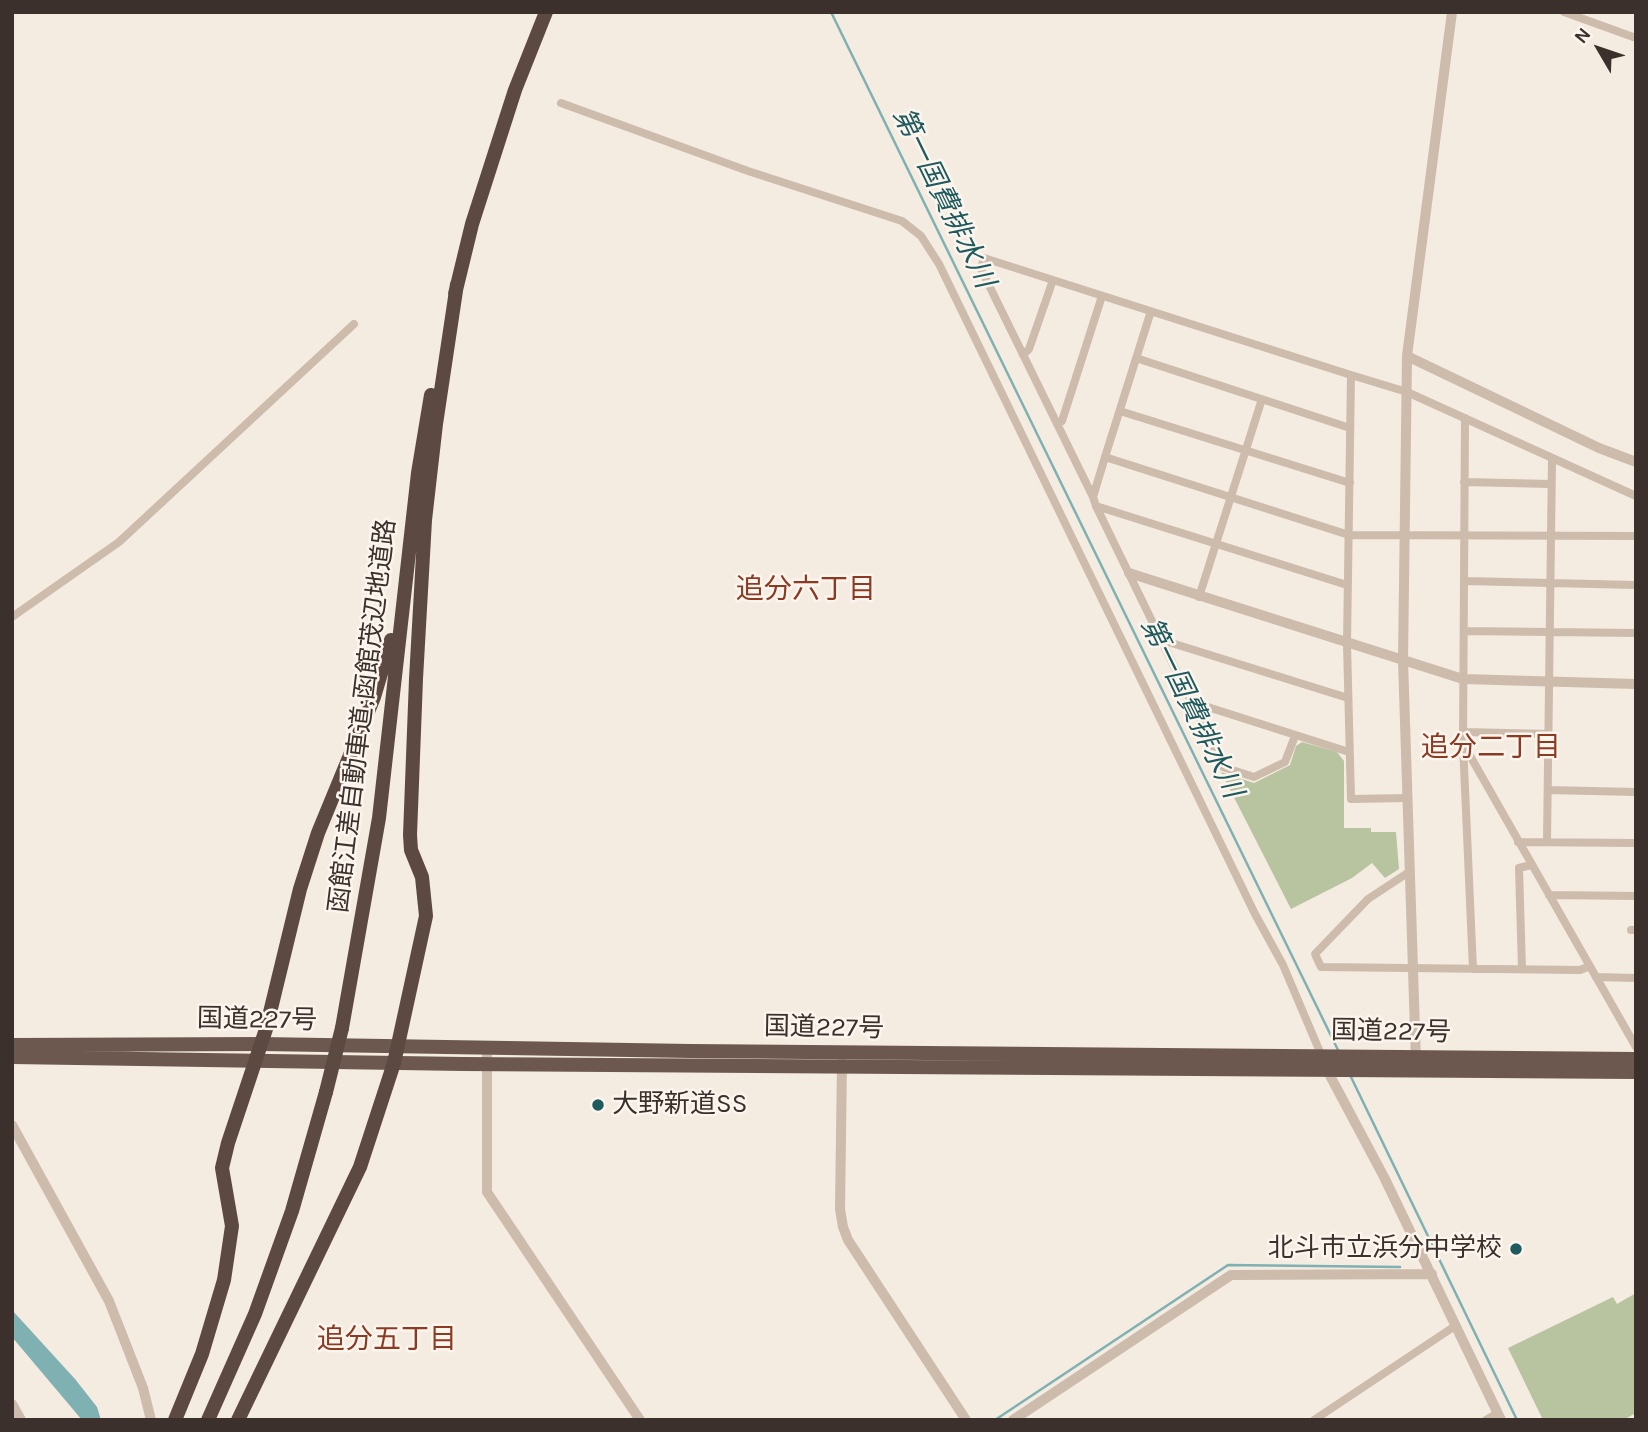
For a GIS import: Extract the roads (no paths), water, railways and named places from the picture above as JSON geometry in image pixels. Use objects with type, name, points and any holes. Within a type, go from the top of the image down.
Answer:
[{"type":"highway","name":"函館江差自動車道;函館茂辺地道路","points":[[208,1420],[255,1314],[278,1250],[326,1092],[342,1028],[377,830],[404,595],[431,419],[457,284],[472,224],[514,90],[546,12]]},
{"type":"highway","points":[[238,1420],[360,1167],[396,1055],[426,916],[422,877],[411,850],[410,823],[431,419]]},
{"type":"highway","points":[[175,1420],[202,1354],[225,1280],[232,1226],[222,1168],[262,1044],[303,877],[318,833],[374,697],[404,595]]},
{"type":"highway","name":"国道227号","points":[[13,1045],[262,1044],[396,1055]]},
{"type":"highway","name":"国道227号","points":[[13,1045],[257,1060],[396,1055],[1330,1063],[1358,1070],[1416,1064],[1636,1059]]},
{"type":"highway","name":"国道227号","points":[[1330,1063],[1351,1056],[1416,1064],[1636,1072]]},
{"type":"street","points":[[1416,1064],[1403,660],[1408,356],[1452,12]]},
{"type":"street","points":[[1564,12],[1636,37]]},
{"type":"street","points":[[561,103],[748,171],[902,221],[921,236],[939,264],[1432,1274],[1499,1416],[1486,1420]]},
{"type":"street","points":[[1295,736],[1285,762],[1254,777],[1223,767],[981,269],[984,258],[1407,392],[1636,496]]},
{"type":"street","points":[[1023,355],[1029,349],[1053,280]]},
{"type":"street","points":[[1057,424],[1062,421],[1102,296]]},
{"type":"street","points":[[1094,501],[1105,457],[1151,312]]},
{"type":"street","points":[[12,617],[119,542],[354,324]]},
{"type":"street","points":[[1408,356],[1599,448],[1636,462]]},
{"type":"street","points":[[1136,358],[1350,428]]},
{"type":"street","points":[[1351,375],[1347,585],[1351,799],[1408,798]]},
{"type":"street","points":[[1199,597],[1262,399]]},
{"type":"street","points":[[1120,411],[1350,483]]},
{"type":"street","points":[[1465,418],[1463,679],[1473,969]]},
{"type":"street","points":[[1105,457],[1349,536],[1636,536]]},
{"type":"street","points":[[1547,841],[1552,460]]},
{"type":"street","points":[[1464,482],[1551,484]]},
{"type":"street","points":[[1094,501],[1347,585]]},
{"type":"street","points":[[1129,573],[1463,679],[1636,684]]},
{"type":"street","points":[[1464,581],[1636,585]]},
{"type":"street","points":[[1464,631],[1636,633]]},
{"type":"street","points":[[1162,640],[1348,698]]},
{"type":"street","points":[[1192,702],[1349,752]]},
{"type":"street","points":[[1464,732],[1548,734]]},
{"type":"street","points":[[1464,744],[1636,1047]]},
{"type":"street","points":[[1548,790],[1636,792]]},
{"type":"street","points":[[1518,842],[1636,843]]},
{"type":"street","points":[[1522,969],[1519,869],[1531,865]]},
{"type":"street","points":[[1409,872],[1368,899],[1315,954],[1321,967],[1580,970],[1590,967]]},
{"type":"street","points":[[1549,895],[1636,896]]},
{"type":"street","points":[[1597,977],[1636,978]]},
{"type":"street","points":[[487,1056],[487,1192],[640,1420]]},
{"type":"street","points":[[842,1059],[840,1209],[843,1227],[848,1240],[966,1420]]},
{"type":"street","points":[[12,1125],[109,1301],[143,1388],[151,1420]]},
{"type":"street","points":[[1013,1420],[1231,1275],[1432,1274]]},
{"type":"street","points":[[1314,1420],[1455,1326]]},
{"type":"street","points":[[12,1404],[21,1420]]},
{"type":"water","points":[[12,1310],[75,1379],[97,1407],[101,1420],[82,1420],[12,1337]]},
{"type":"waterway","name":"第一国費排水川","points":[[831,12],[1338,1050]]},
{"type":"waterway","name":"第一国費排水川","points":[[1350,1075],[1517,1420]]},
{"type":"waterway","points":[[995,1420],[1228,1265],[1400,1267]]},
{"type":"place","name":"大野新道SS","points":[[598,1105]]},
{"type":"place","name":"北斗市立浜分中学校","points":[[1516,1249]]},
{"type":"district","name":"追分六丁目","points":[[806,590]]},
{"type":"district","name":"追分二丁目","points":[[1491,748]]},
{"type":"district","name":"追分五丁目","points":[[387,1340]]}]
